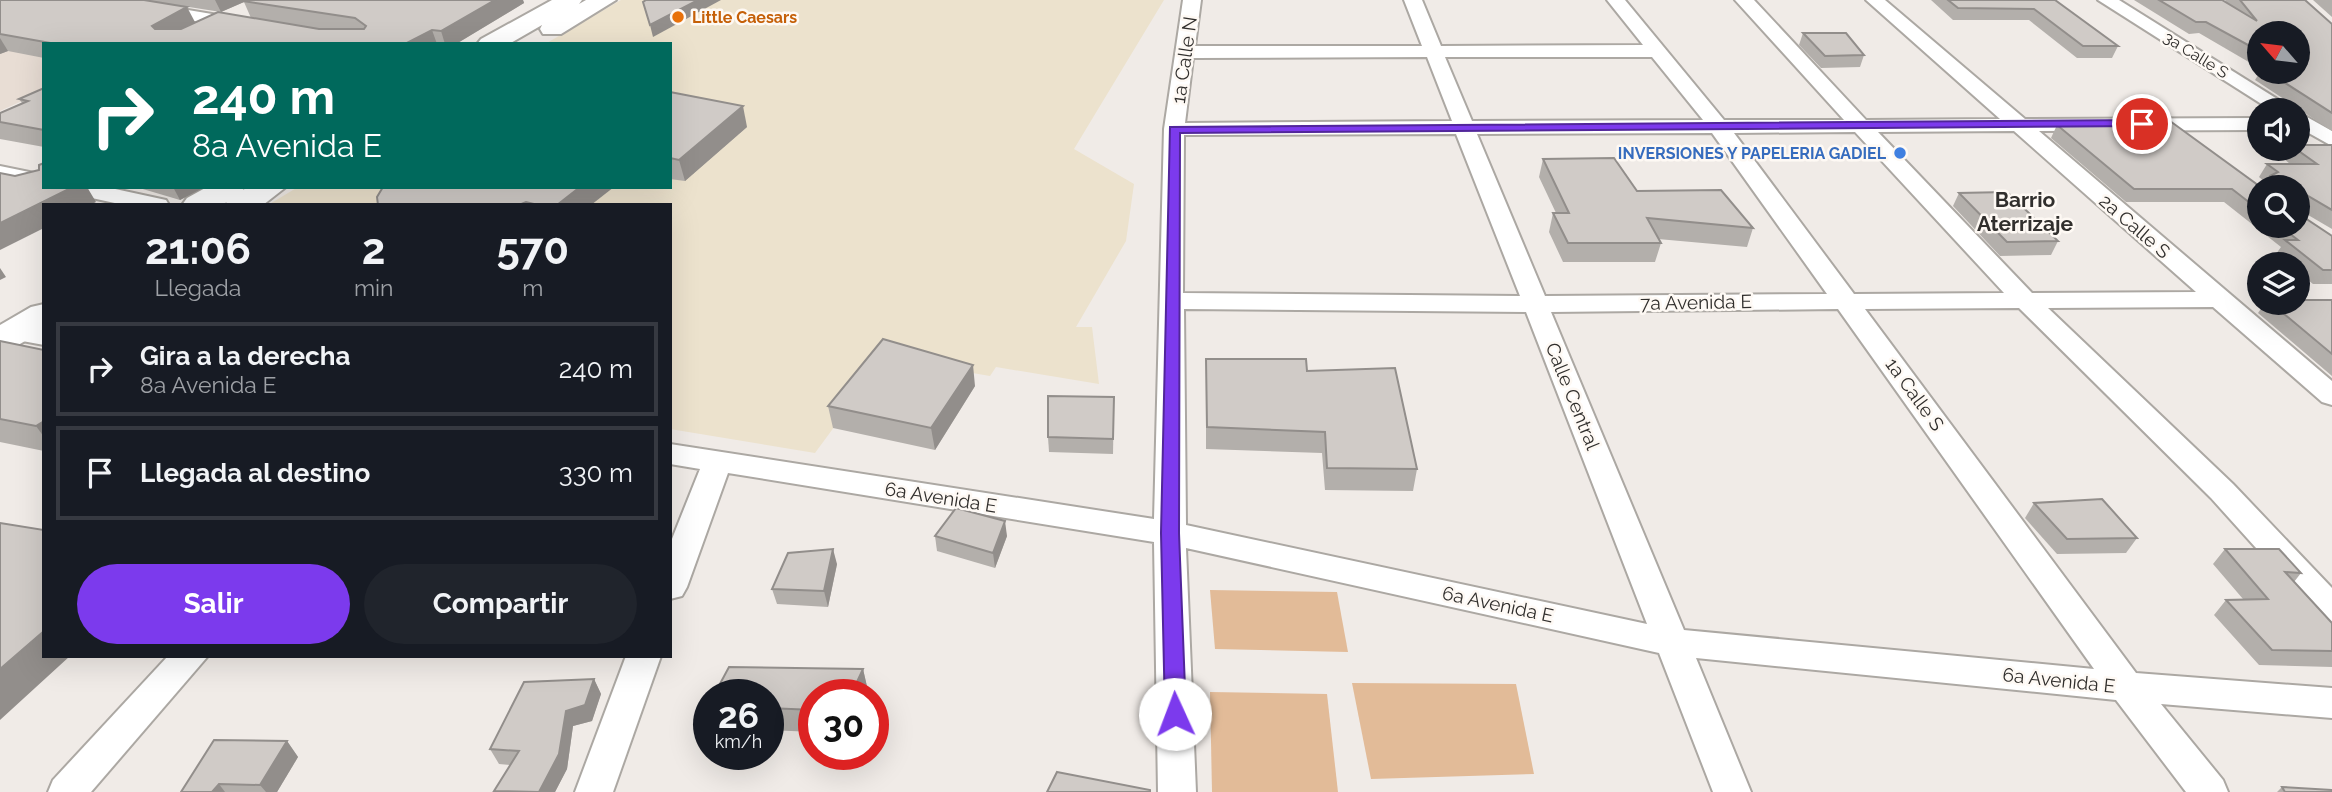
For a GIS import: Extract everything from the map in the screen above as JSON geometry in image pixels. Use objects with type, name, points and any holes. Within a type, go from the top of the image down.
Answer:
[{"type":"highway","points":[[494,42],[570,0]]},
{"type":"highway","points":[[530,42],[604,0]]},
{"type":"highway","points":[[202,203],[226,189]]},
{"type":"highway","points":[[243,203],[268,189]]},
{"type":"highway","points":[[20,327],[42,292]]},
{"type":"street","points":[[96,0],[264,28]]},
{"type":"street","name":"1a Calle N","points":[[1177,792],[1170,533],[1174,130],[1192,0]]},
{"type":"street","name":"Calle Central","points":[[1413,0],[1467,128],[1732,792]]},
{"type":"street","name":"1a Calle S","points":[[1616,0],[1718,126],[2126,687],[2208,792]]},
{"type":"street","points":[[1744,0],[2024,299],[2222,491],[2332,610]]},
{"type":"street","name":"2a Calle S","points":[[1875,0],[2332,396]]},
{"type":"street","name":"3a Calle S","points":[[2107,0],[2266,98]]},
{"type":"street","points":[[198,32],[247,10]]},
{"type":"street","points":[[1185,52],[1657,51]]},
{"type":"street","points":[[2310,123],[2332,124]]},
{"type":"street","points":[[2167,124],[2198,146]]},
{"type":"street","points":[[1174,130],[2247,124]]},
{"type":"street","points":[[2310,127],[2332,140]]},
{"type":"street","points":[[0,173],[42,181]]},
{"type":"street","points":[[82,189],[148,203]]},
{"type":"street","name":"7a Avenida E","points":[[1172,301],[1537,304],[2219,299]]},
{"type":"street","name":"6a Avenida E","points":[[672,454],[1170,533],[1670,642],[2126,687],[2332,704]]},
{"type":"street","points":[[672,582],[717,463]]},
{"type":"street","points":[[67,792],[189,658]]},
{"type":"street","points":[[594,792],[643,658]]},
{"type":"shaded area","points":[[0,0],[42,42],[42,92],[0,111]]},
{"type":"shaded area","points":[[621,0],[1164,0],[1074,149],[1134,184],[1126,241],[1076,327],[1092,327],[1099,384],[996,367],[990,376],[885,358],[815,453],[672,429],[672,203],[271,203],[295,189],[672,189],[672,42],[548,42]]},
{"type":"shaded area","points":[[1210,590],[1337,592],[1348,652],[1215,649]]},
{"type":"shaded area","points":[[1352,683],[1516,684],[1534,774],[1371,779]]},
{"type":"shaded area","points":[[1210,692],[1327,694],[1338,792],[1212,792]]},
{"type":"building","points":[[0,0],[144,0],[187,7],[152,26],[155,29],[181,29],[218,12],[319,29],[364,29],[366,26],[355,18],[243,1],[495,0],[441,31],[432,30],[409,42],[45,42],[0,34]]},
{"type":"building","points":[[698,0],[650,25],[643,2]]},
{"type":"building","points":[[1948,0],[2055,0],[2118,46],[2083,46],[2034,9],[1958,8]]},
{"type":"building","points":[[2159,0],[2222,0],[2257,21],[2247,21],[2247,44],[2206,22],[2196,22]]},
{"type":"building","points":[[2240,0],[2305,0],[2332,24],[2332,113],[2287,84],[2310,84],[2310,21],[2257,21]]},
{"type":"building","points":[[1803,33],[1846,33],[1864,55],[1825,56]]},
{"type":"building","points":[[42,89],[42,130],[0,122],[0,113],[28,101],[19,99]]},
{"type":"building","points":[[672,92],[743,106],[679,160],[672,158]]},
{"type":"building","points":[[2170,121],[2247,177],[2247,201],[2232,189],[2134,189],[2057,125]]},
{"type":"building","points":[[2310,145],[2332,145],[2332,210],[2310,197],[2310,175],[2272,175],[2278,172],[2267,164],[2317,164],[2310,159]]},
{"type":"building","points":[[1614,158],[1637,191],[1721,190],[1753,228],[1647,218],[1661,243],[1568,243],[1553,213],[1569,213],[1543,159]]},
{"type":"building","points":[[42,164],[42,189],[69,189],[0,223],[0,173],[15,176],[39,170],[39,165]]},
{"type":"building","points":[[382,189],[577,189],[560,203],[378,203],[377,197]]},
{"type":"building","points":[[2007,192],[2058,241],[2007,242],[1959,193]]},
{"type":"building","points":[[2310,221],[2332,236],[2332,270],[2323,270],[2310,260],[2310,252],[2300,252],[2285,240],[2298,240],[2295,238],[2310,238]]},
{"type":"building","points":[[2310,300],[2332,300],[2332,354],[2285,315],[2310,315]]},
{"type":"building","points":[[883,339],[973,365],[931,428],[828,406]]},
{"type":"building","points":[[0,341],[42,350],[42,422],[36,426],[0,419]]},
{"type":"building","points":[[1206,359],[1306,359],[1307,371],[1395,368],[1417,469],[1327,468],[1325,432],[1207,427]]},
{"type":"building","points":[[1048,396],[1114,397],[1113,439],[1048,437]]},
{"type":"building","points":[[2102,499],[2137,538],[2067,539],[2034,503]]},
{"type":"building","points":[[956,508],[1005,521],[993,553],[935,536]]},
{"type":"building","points":[[0,523],[42,530],[42,633],[0,669]]},
{"type":"building","points":[[833,549],[824,591],[772,589],[788,553]]},
{"type":"building","points":[[2225,549],[2279,549],[2301,573],[2285,572],[2332,623],[2332,651],[2272,650],[2226,600],[2268,599]]},
{"type":"building","points":[[729,667],[863,669],[858,679],[798,679],[798,709],[784,709],[784,679],[723,679]]},
{"type":"building","points":[[594,679],[585,705],[566,711],[559,754],[539,792],[494,791],[519,751],[490,749],[524,682]]},
{"type":"building","points":[[214,740],[287,741],[260,785],[219,784],[212,792],[181,792]]},
{"type":"building","points":[[1057,772],[1150,790],[1150,792],[1047,792]]},
{"type":"building","points":[[2282,787],[2332,790],[2332,792],[2285,792]]},
{"type":"place","name":"Little Caesars","points":[[678,17]]},
{"type":"place","name":"INVERSIONES Y PAPELERIA GADIEL","points":[[1900,153]]},
{"type":"district","name":"Barrio Aterrizaje","points":[[2025,211]]},
{"type":"route","points":[[1175,714],[1170,533],[1171,214],[1174,130],[2142,124]]}]
